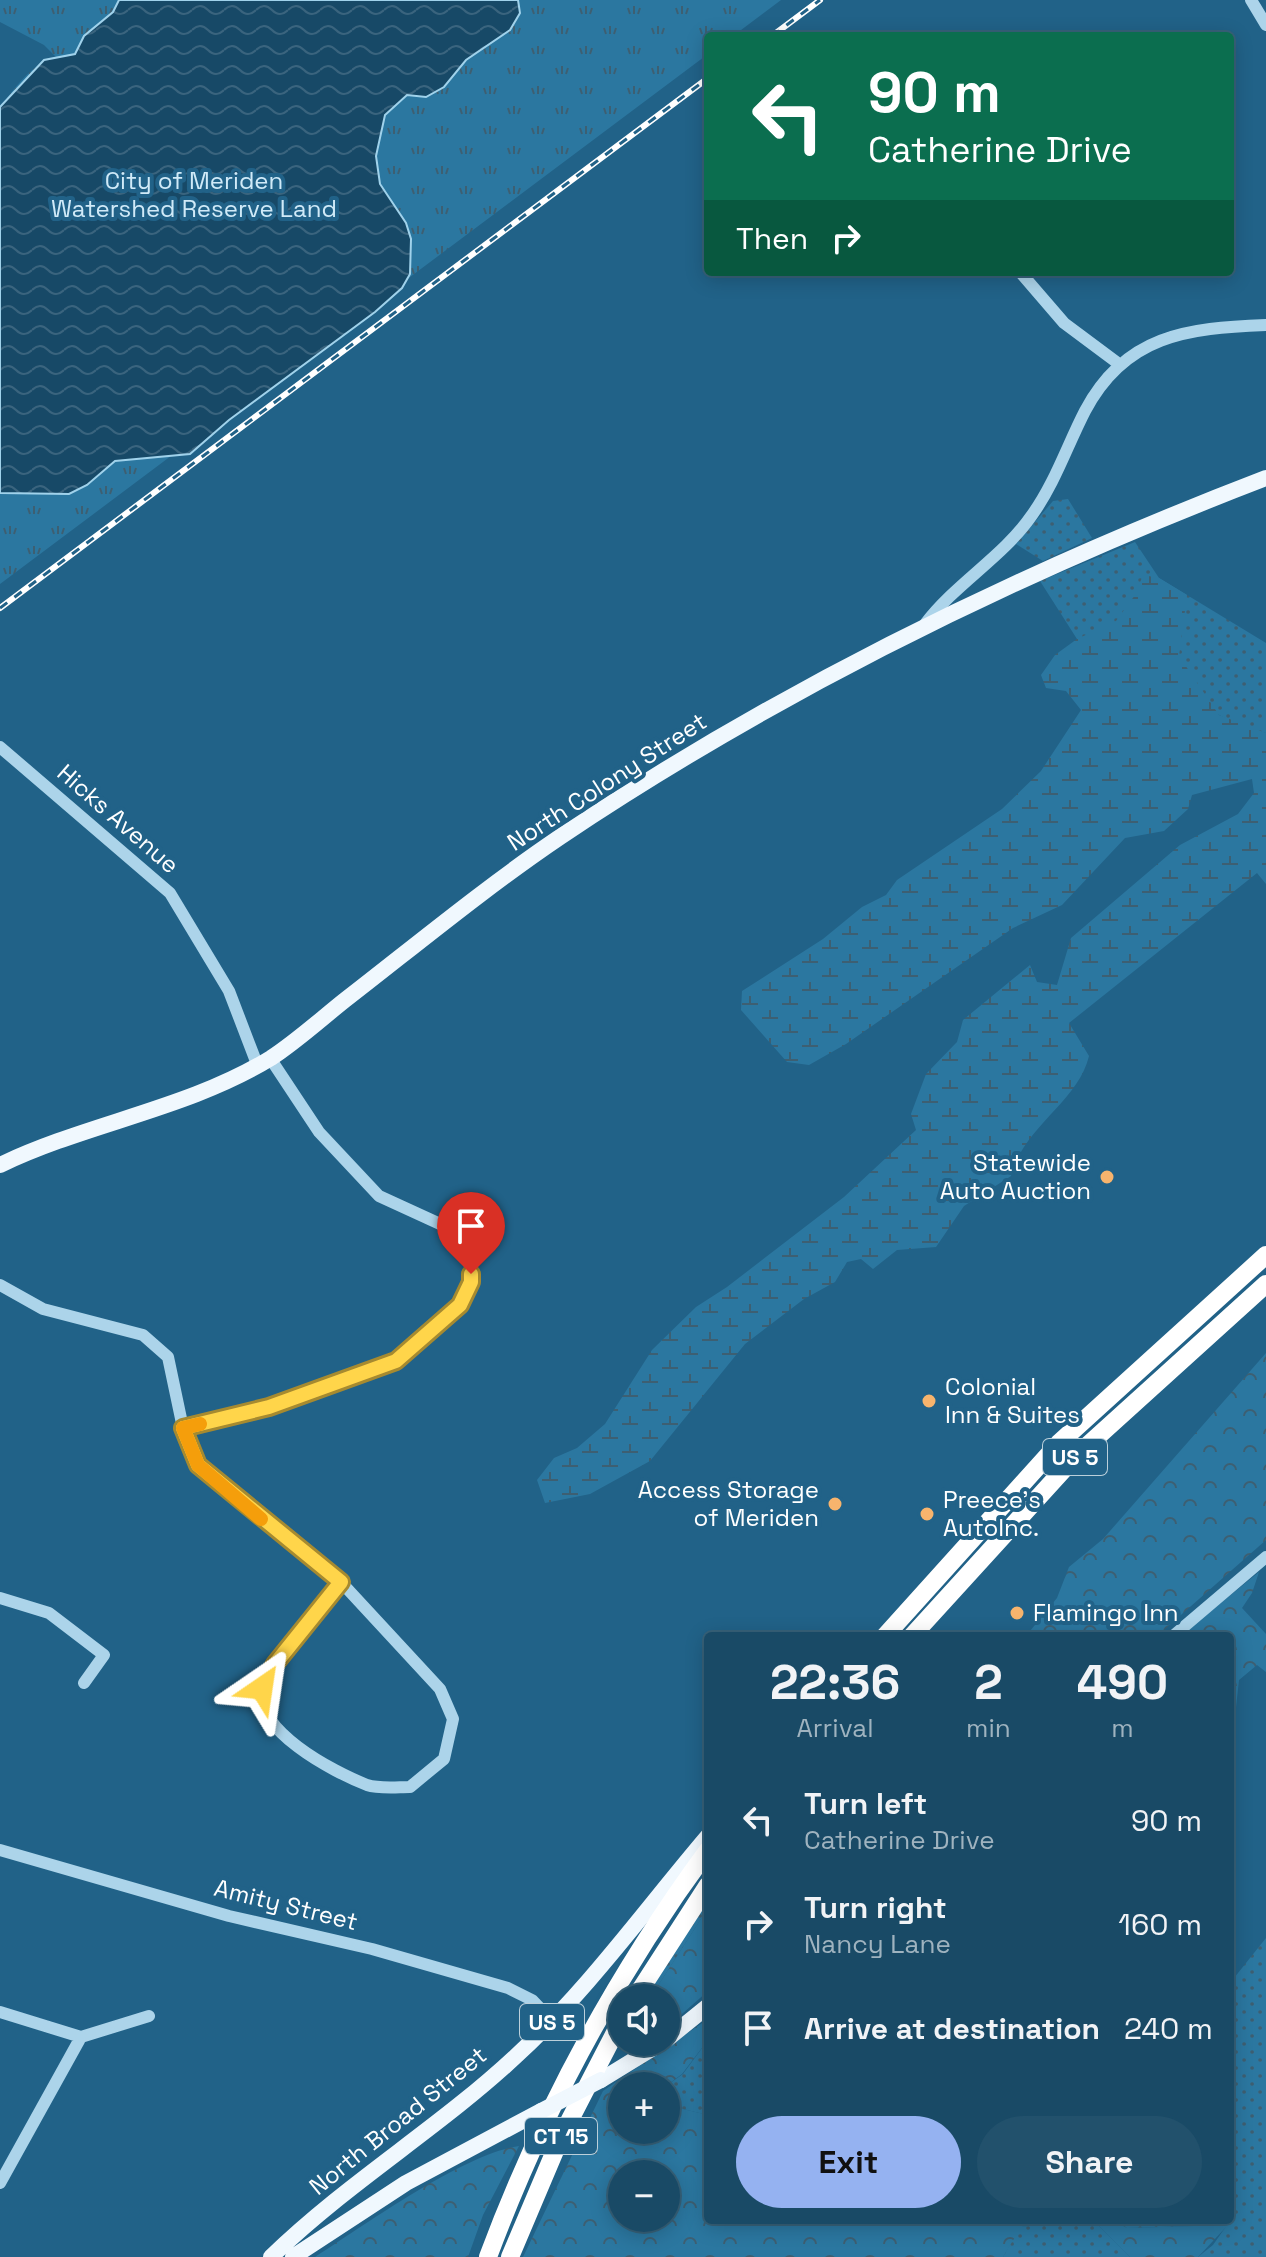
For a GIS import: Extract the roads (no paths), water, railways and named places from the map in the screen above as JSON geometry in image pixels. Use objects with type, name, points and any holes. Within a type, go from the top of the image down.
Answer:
[{"type":"highway","name":"US 5","points":[[889,1632],[1059,1443],[1266,1255]]},
{"type":"highway","name":"US 5","points":[[945,1598],[1076,1456],[1266,1284]]},
{"type":"highway","points":[[1201,1312],[1216,1328]]},
{"type":"highway","points":[[915,1632],[945,1598]]},
{"type":"highway","name":"CT 15","points":[[488,2257],[534,2146],[580,2053],[639,1952],[704,1856]]},
{"type":"highway","points":[[644,1984],[704,1891]]},
{"type":"highway","name":"CT 15","points":[[510,2257],[564,2130],[608,2046]]},
{"type":"main road","name":"North Colony Street","points":[[0,1165],[32,1149],[175,1100],[263,1061],[557,838],[698,748],[925,624],[1053,566],[1266,478]]},
{"type":"main road","name":"US 5","points":[[925,1632],[945,1598]]},
{"type":"main road","name":"North Broad Street","points":[[271,2257],[471,2097],[552,2021],[704,1841]]},
{"type":"main road","name":"North Broad Street","points":[[680,2028],[704,2009]]},
{"type":"main road","name":"North Broad Street","points":[[293,2257],[381,2198],[640,2056]]},
{"type":"main road","points":[[366,2178],[381,2198]]},
{"type":"street","points":[[1251,0],[1266,25]]},
{"type":"street","points":[[1023,276],[1064,323],[1119,364]]},
{"type":"street","points":[[925,624],[941,603],[1013,539],[1032,516],[1095,393],[1119,364],[1157,339],[1206,327],[1266,325]]},
{"type":"street","name":"Hicks Avenue","points":[[0,747],[170,893],[229,991],[263,1061],[319,1132],[379,1196],[451,1229],[469,1253],[471,1282],[460,1305],[396,1361],[269,1407],[183,1428]]},
{"type":"street","points":[[0,1285],[43,1309],[143,1335],[168,1357],[183,1428],[198,1465],[341,1582],[440,1689],[453,1719],[444,1759],[410,1787],[369,1786],[283,1739],[265,1714],[262,1688],[275,1664],[341,1582]]},
{"type":"street","points":[[1178,1632],[1266,1557]]},
{"type":"street","points":[[0,1598],[49,1613],[104,1655],[84,1683]]},
{"type":"street","name":"Amity Street","points":[[0,1850],[229,1916],[372,1949],[508,1988],[532,2000],[552,2021]]},
{"type":"street","points":[[0,2012],[81,2037],[149,2016]]},
{"type":"street","points":[[0,2183],[81,2037]]},
{"type":"water","name":"City of Meriden Watershed Reserve Land","points":[[119,0],[518,0],[520,13],[510,30],[466,60],[444,87],[426,97],[407,95],[385,115],[376,156],[380,184],[406,223],[411,239],[410,274],[402,288],[375,312],[229,420],[190,454],[115,461],[87,485],[69,494],[0,493],[0,107],[44,60],[75,54],[84,36],[113,12]]},
{"type":"railway","points":[[777,32],[820,0]]},
{"type":"railway","points":[[0,608],[704,81]]},
{"type":"place","name":"Statewide Auto Auction","points":[[1107,1177]]},
{"type":"place","name":"Colonial Inn & Suites","points":[[929,1401]]},
{"type":"place","name":"Access Storage of Meriden","points":[[835,1504]]},
{"type":"place","name":"Preece's AutoInc.","points":[[927,1514]]},
{"type":"place","name":"Flamingo Inn","points":[[1017,1613]]}]
